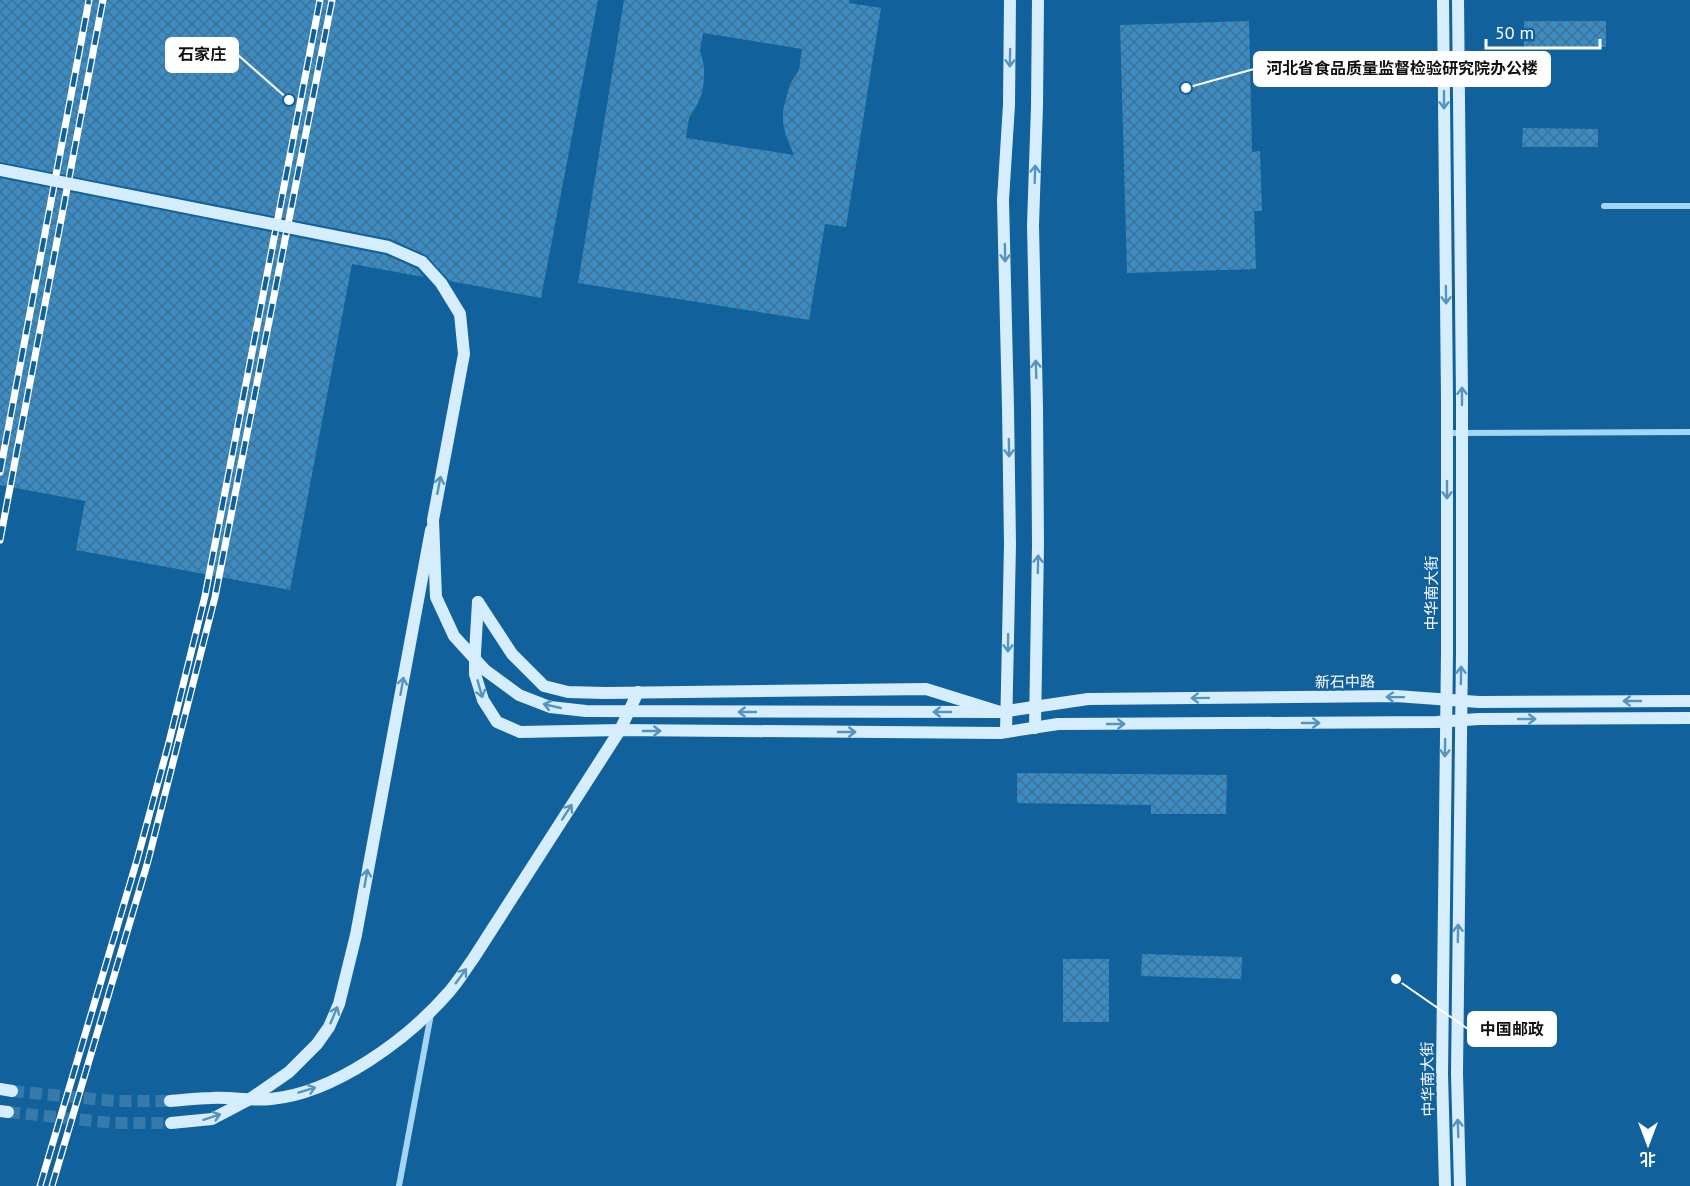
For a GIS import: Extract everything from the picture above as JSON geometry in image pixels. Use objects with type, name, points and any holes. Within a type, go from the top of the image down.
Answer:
[{"type":"main road","points":[[1006,732],[1003,712],[1010,533],[1003,200],[1009,105],[1010,0]]},
{"type":"main road","points":[[1035,728],[1038,544],[1033,225],[1038,96],[1038,0]]},
{"type":"main road","name":"中华南大街","points":[[1443,0],[1447,433],[1442,1074],[1445,1186]]},
{"type":"main road","name":"中华南大街","points":[[1458,0],[1462,432],[1457,1062],[1460,1186]]},
{"type":"main road","points":[[0,170],[388,247],[422,262],[441,283],[460,314],[464,354],[356,935],[339,1004],[329,1027],[317,1044],[289,1072],[250,1099],[212,1119],[171,1123]]},
{"type":"main road","name":"新石中路","points":[[433,520],[436,597],[454,636],[485,670],[519,695],[550,707],[586,711],[1003,712],[1088,699],[1396,696],[1479,702],[1690,701]]},
{"type":"main road","points":[[1003,712],[926,689],[568,692],[544,686],[512,654],[478,602],[475,674],[483,700],[497,722],[520,732],[620,730],[1006,732],[1058,724],[1690,718]]},
{"type":"main road","points":[[170,1101],[210,1098],[272,1099],[308,1091],[361,1066],[432,1010],[451,991],[473,959],[620,730],[638,692]]},
{"type":"street","points":[[1604,206],[1690,206]]},
{"type":"street","points":[[1447,433],[1690,432]]},
{"type":"street","points":[[399,1186],[432,1010]]},
{"type":"building","points":[[0,0],[598,0],[541,298],[450,281],[426,255],[390,239],[0,162]]},
{"type":"building","points":[[624,0],[849,0],[849,3],[881,8],[846,227],[825,224],[809,320],[578,283]],"holes":[[[703,33],[802,49],[799,70],[790,84],[783,110],[786,136],[794,155],[686,138],[689,118],[702,93],[704,66],[700,50]]]},
{"type":"building","points":[[1249,21],[1252,152],[1260,151],[1262,211],[1254,211],[1256,269],[1127,273],[1120,25]]},
{"type":"building","points":[[1524,21],[1606,21],[1606,47],[1524,47]]},
{"type":"building","points":[[1523,128],[1598,129],[1598,147],[1522,147]]},
{"type":"building","points":[[0,178],[386,255],[417,269],[424,277],[352,264],[290,590],[76,550],[85,501],[0,485]]},
{"type":"building","points":[[1017,773],[1227,775],[1226,814],[1151,814],[1151,805],[1017,803]]},
{"type":"building","points":[[1142,954],[1242,957],[1241,979],[1141,976]]},
{"type":"building","points":[[1063,959],[1109,959],[1109,1022],[1063,1022]]},
{"type":"tunnel","points":[[12,1091],[114,1101],[170,1101]]},
{"type":"tunnel","points":[[8,1112],[113,1123],[171,1123]]},
{"type":"railway","points":[[0,472],[89,0]]},
{"type":"railway","points":[[0,540],[103,0]]},
{"type":"railway","points":[[40,1186],[137,860],[205,596],[320,0]]},
{"type":"railway","points":[[52,1186],[148,861],[215,597],[332,0]]},
{"type":"place","name":"河北省食品质量监督检验研究院办公楼","points":[[1186,88]]},
{"type":"place","name":"石家庄","points":[[289,100]]},
{"type":"place","name":"中国邮政","points":[[1396,979]]}]
